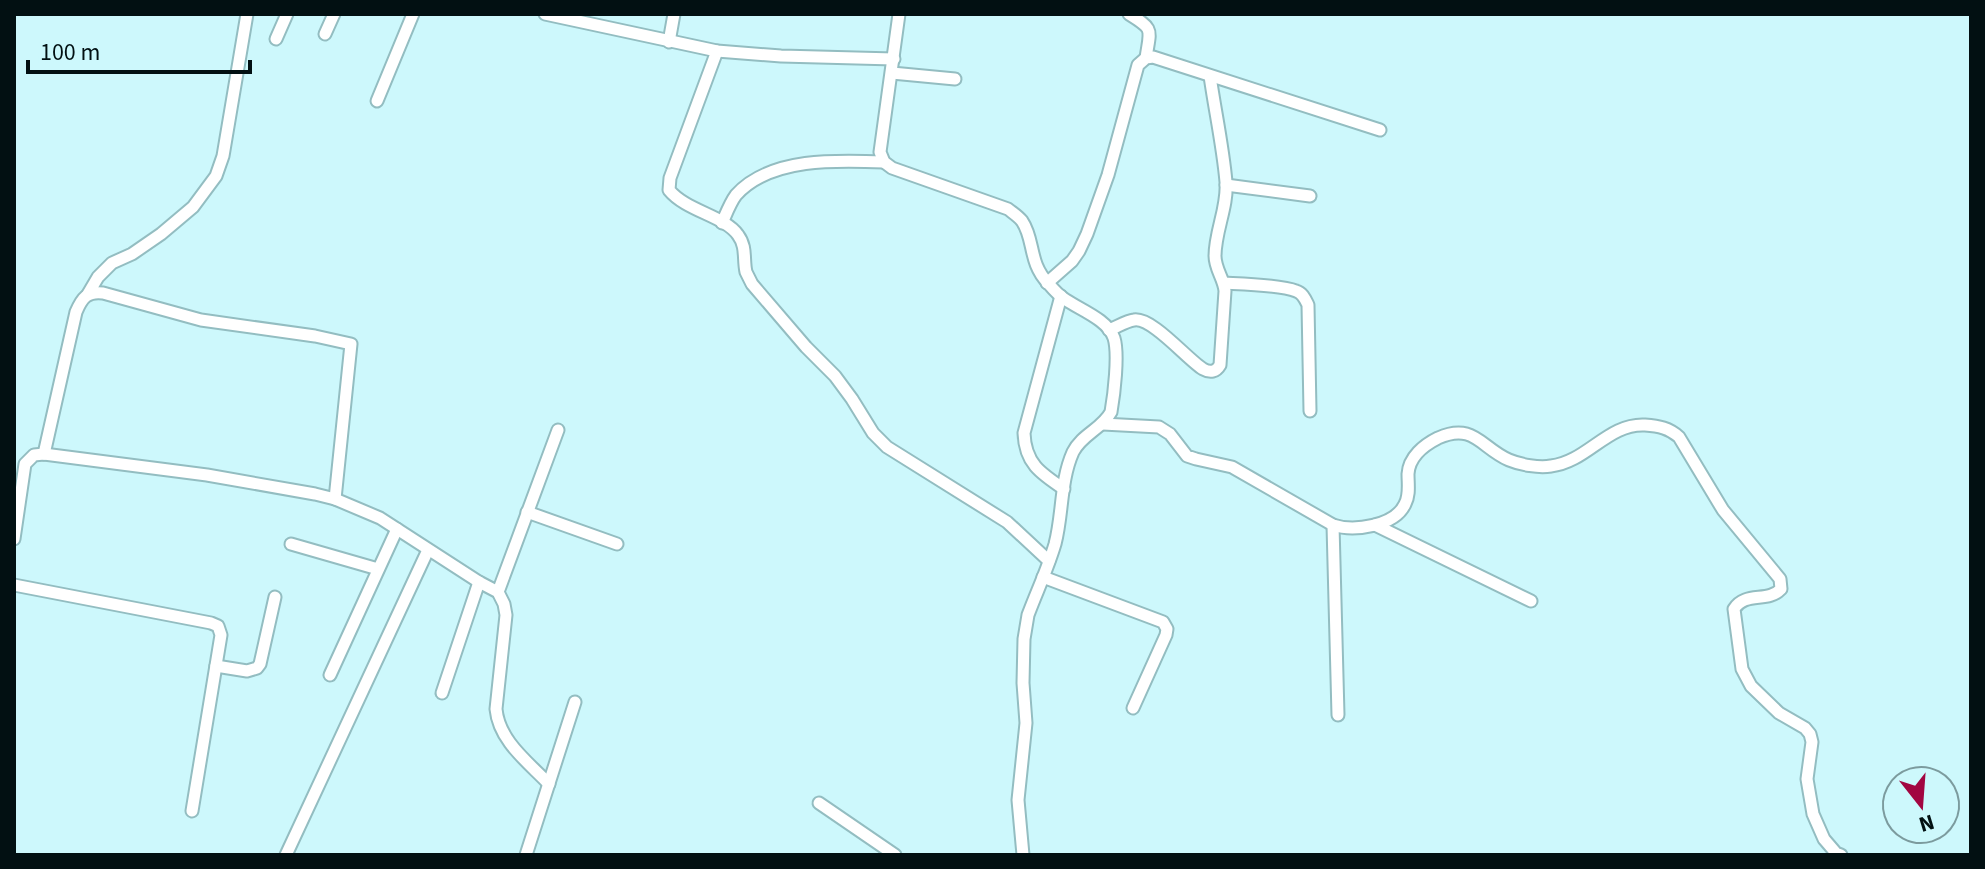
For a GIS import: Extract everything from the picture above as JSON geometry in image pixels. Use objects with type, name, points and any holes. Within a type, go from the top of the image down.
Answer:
[{"type":"street","points":[[44,454],[81,300],[112,263],[132,254],[161,234],[193,207],[216,176],[223,156],[247,14]]},
{"type":"street","points":[[276,39],[287,14]]},
{"type":"street","points":[[325,34],[334,14]]},
{"type":"street","points":[[377,101],[413,14]]},
{"type":"street","points":[[545,14],[717,51],[894,59]]},
{"type":"street","points":[[669,42],[674,14]]},
{"type":"street","points":[[899,14],[880,152],[884,162],[892,168],[1008,209],[1025,228],[1035,267],[1047,283],[1098,320],[1114,337],[1114,398],[1111,412],[1103,424],[1079,443],[1067,468],[1054,547],[1028,615],[1023,683],[1026,723],[1018,800],[1023,855]]},
{"type":"street","points":[[1129,14],[1146,24],[1149,30],[1146,58]]},
{"type":"street","points":[[717,51],[669,190],[679,200],[737,233],[745,251],[747,273],[752,284],[835,376],[873,433],[887,447],[1007,522],[1049,561]]},
{"type":"street","points":[[1047,283],[1072,261],[1087,234],[1108,175],[1138,65],[1146,58],[1153,57],[1380,130]]},
{"type":"street","points":[[892,73],[955,79]]},
{"type":"street","points":[[1109,330],[1135,319],[1142,320],[1208,372],[1220,365],[1225,291],[1216,266],[1215,252],[1226,185],[1210,76]]},
{"type":"street","points":[[722,223],[735,196],[749,184],[777,170],[825,161],[884,162]]},
{"type":"street","points":[[1226,185],[1310,196]]},
{"type":"street","points":[[1224,283],[1285,289],[1304,296],[1308,305],[1310,411]]},
{"type":"street","points":[[88,294],[103,293],[201,320],[351,344],[335,499]]},
{"type":"street","points":[[1061,296],[1024,433],[1025,444],[1035,467],[1064,489]]},
{"type":"street","points":[[1103,424],[1159,427],[1170,434],[1187,456],[1232,467],[1343,528],[1375,525],[1402,510],[1412,461],[1429,442],[1450,433],[1469,433],[1509,460],[1553,466],[1571,460],[1616,430],[1636,424],[1670,430],[1679,437],[1723,510],[1780,579],[1781,589],[1776,594],[1747,598],[1737,603],[1734,609],[1742,669],[1751,686],[1779,713],[1810,734],[1812,742],[1807,779],[1813,814],[1818,831],[1841,855]]},
{"type":"street","points":[[498,592],[558,430]]},
{"type":"street","points":[[14,539],[17,500],[25,464],[34,455],[44,454],[207,475],[315,494],[371,513],[498,592],[506,615],[496,717],[505,738],[549,784]]},
{"type":"street","points":[[527,512],[617,544]]},
{"type":"street","points":[[1333,525],[1338,715]]},
{"type":"street","points":[[1375,525],[1531,601]]},
{"type":"street","points":[[330,675],[397,529]]},
{"type":"street","points":[[291,544],[378,569]]},
{"type":"street","points":[[286,855],[428,550]]},
{"type":"street","points":[[1043,577],[1163,622],[1166,635],[1133,708]]},
{"type":"street","points":[[442,693],[479,582]]},
{"type":"street","points":[[14,585],[218,626],[221,635],[192,811]]},
{"type":"street","points":[[216,666],[247,671],[257,668],[275,597]]},
{"type":"street","points":[[526,855],[575,702]]},
{"type":"street","points":[[819,803],[895,855]]}]
